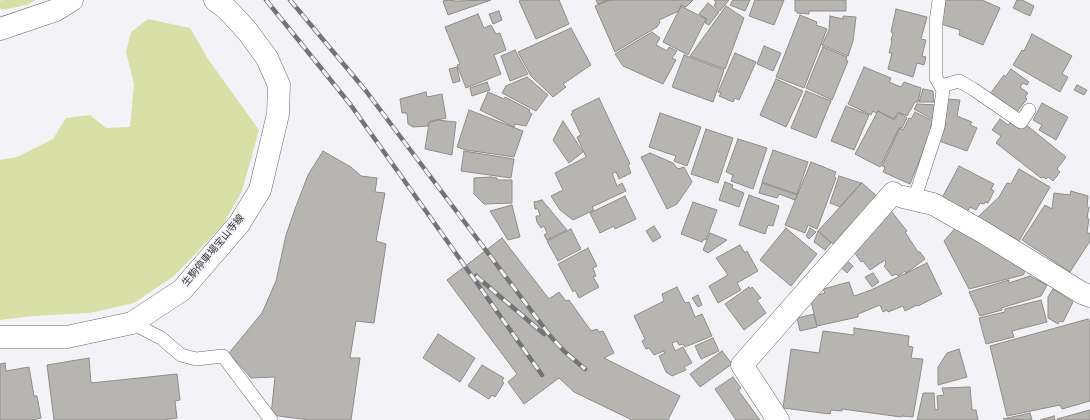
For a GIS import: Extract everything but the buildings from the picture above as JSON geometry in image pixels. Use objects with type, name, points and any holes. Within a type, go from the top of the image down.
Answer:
[{"type":"main road","points":[[0,29],[56,10],[72,0]]},
{"type":"main road","name":"生駒停車場宝山寺線","points":[[0,337],[67,337],[132,323],[182,290],[239,224],[260,190],[271,150],[278,114],[279,85],[267,58],[248,32],[228,10],[215,0]]},
{"type":"main road","points":[[778,420],[742,365],[904,197],[933,204],[981,231],[1082,293],[1090,296]]},
{"type":"lane","points":[[904,197],[938,127],[943,90],[936,78],[936,22],[939,0]]},
{"type":"lane","points":[[941,86],[959,81],[1021,122],[1029,110]]},
{"type":"lane","points":[[132,323],[161,338],[181,356],[196,359],[223,356],[271,420]]},
{"type":"green space","points":[[36,0],[26,5],[3,10],[0,8],[0,1]]},
{"type":"green space","points":[[148,19],[190,28],[208,59],[259,130],[242,191],[223,225],[174,276],[134,303],[90,313],[33,316],[0,320],[0,160],[17,157],[53,139],[66,118],[90,115],[106,128],[130,127],[134,84],[126,52],[131,32]]},
{"type":"railway","points":[[266,0],[350,104],[542,375]]},
{"type":"railway","points":[[290,0],[366,91],[551,337],[565,352],[585,369]]},
{"type":"railway","points":[[476,276],[544,334]]}]
